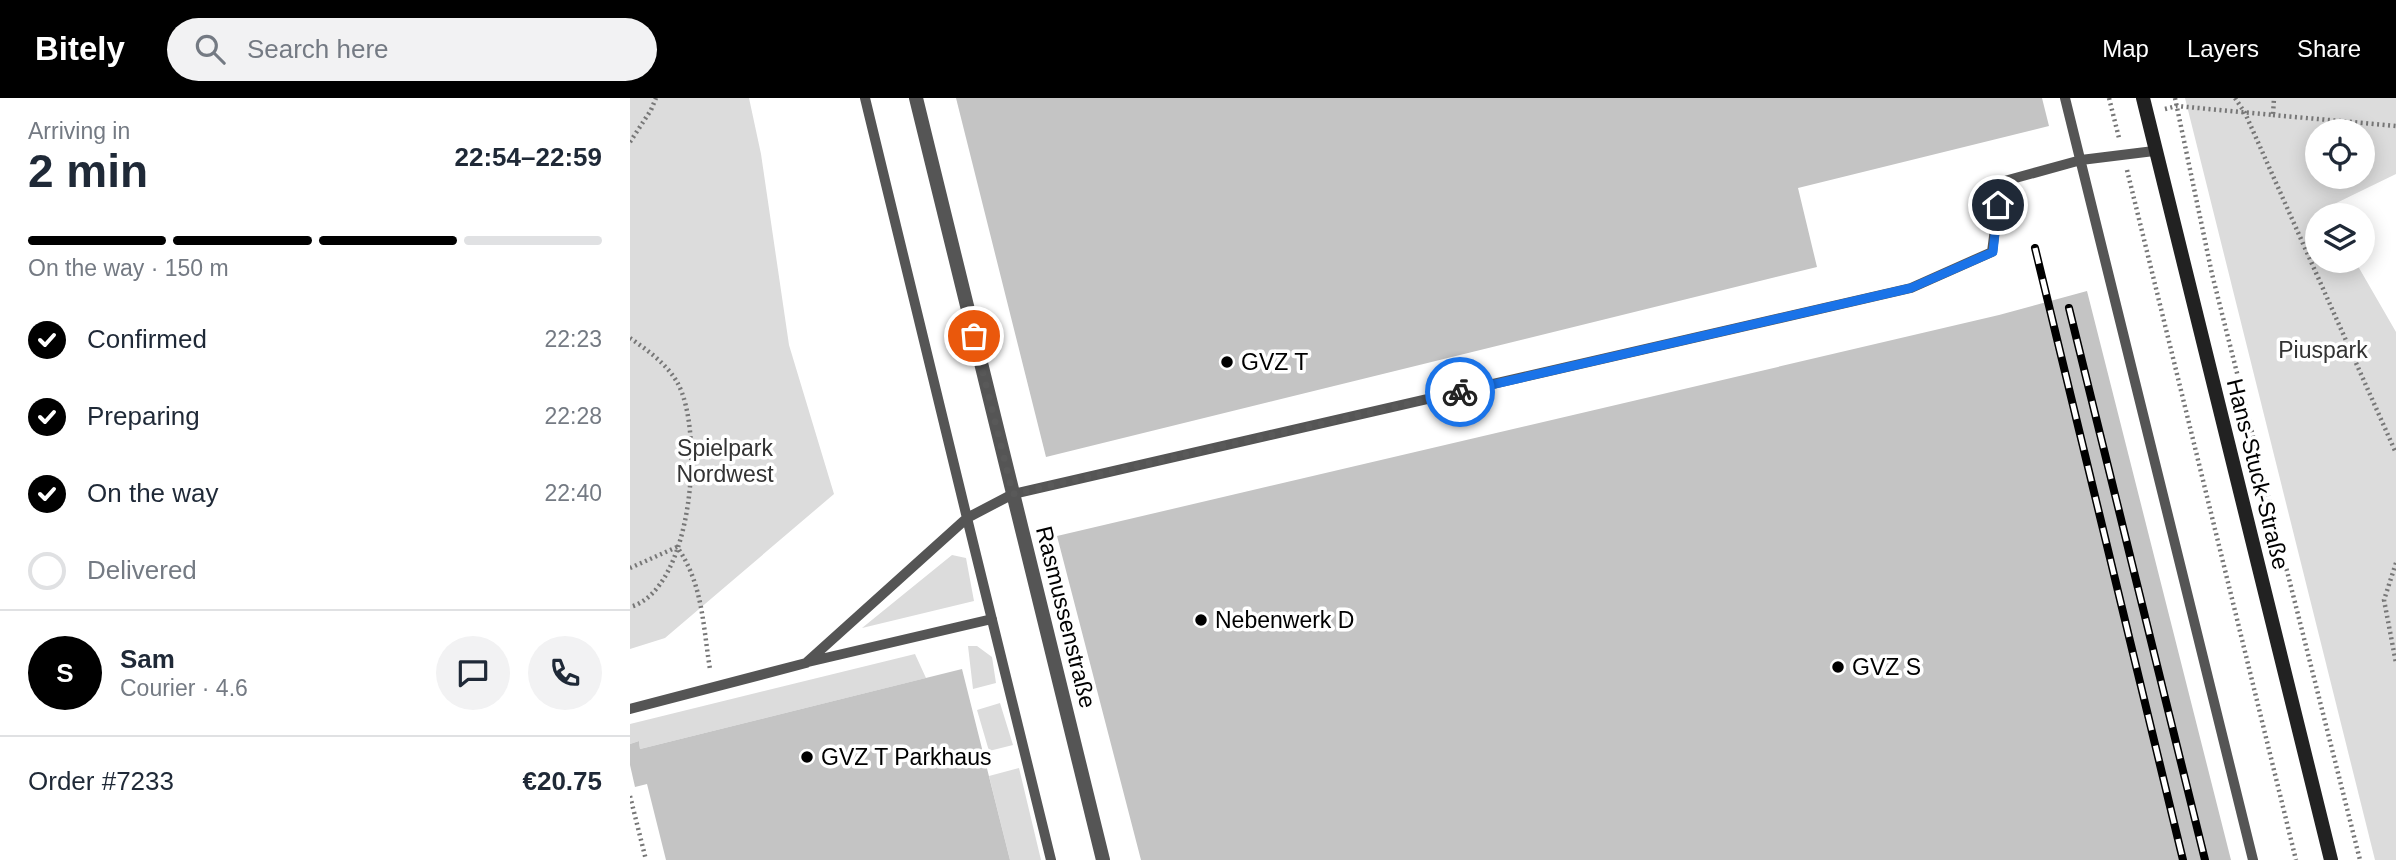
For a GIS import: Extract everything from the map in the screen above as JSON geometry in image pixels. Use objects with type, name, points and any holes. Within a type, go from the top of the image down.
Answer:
[{"type":"main road","name":"Hans-Stuck-Straße","points":[[2143,98],[2331,860]]},
{"type":"street","name":"Rasmussenstraße","points":[[916,98],[1103,860]]},
{"type":"lane","points":[[865,98],[1051,860]]},
{"type":"lane","points":[[2065,98],[2253,860]]},
{"type":"lane","points":[[806,663],[967,518],[1013,494],[1911,288],[1993,252],[2001,182],[2081,160],[2154,151]]},
{"type":"lane","points":[[630,709],[806,663],[992,619]]},
{"type":"path","points":[[630,142],[652,110],[656,98]]},
{"type":"path","points":[[2109,98],[2296,860]]},
{"type":"path","points":[[2175,98],[2212,274],[2360,860]]},
{"type":"path","points":[[2235,98],[2245,113],[2396,453]]},
{"type":"path","points":[[2273,115],[2274,98]]},
{"type":"path","points":[[2178,106],[2396,126]]},
{"type":"path","points":[[630,338],[653,355],[678,384],[688,417],[691,456],[689,503],[677,547],[656,590],[630,607]]},
{"type":"path","points":[[630,568],[677,547]]},
{"type":"path","points":[[677,547],[691,566],[696,584],[713,687]]},
{"type":"path","points":[[2396,563],[2384,600],[2396,663]]},
{"type":"path","points":[[630,796],[646,860]]},
{"type":"green space","name":"Spielpark Nordwest","points":[[630,98],[749,98],[761,154],[789,345],[834,494],[665,638],[630,649]]},
{"type":"green space","name":"Piuspark","points":[[2185,98],[2396,98],[2396,174],[2375,184],[2375,119],[2305,119],[2305,189],[2365,189],[2336,203],[2305,203],[2305,273],[2362,273],[2396,332],[2396,860],[2375,860]]},
{"type":"green space","points":[[952,555],[966,558],[974,601],[862,628]]},
{"type":"green space","points":[[968,646],[977,646],[992,657],[996,683],[973,689]]},
{"type":"green space","points":[[915,654],[926,678],[640,749],[639,741],[630,744],[630,724]]},
{"type":"green space","points":[[1000,703],[1013,745],[989,751],[977,710]]},
{"type":"green space","points":[[1019,768],[1041,860],[1010,860],[989,776]]},
{"type":"building","name":"GVZ T","points":[[956,98],[2042,98],[2049,126],[1798,188],[1817,267],[1046,457]]},
{"type":"building","points":[[2087,291],[2231,860],[1141,860],[1057,536],[1999,315]]},
{"type":"building","name":"GVZ T Parkhaus","points":[[962,669],[1010,860],[666,860],[647,784],[635,787],[630,765],[630,744],[639,741],[640,749]]},
{"type":"railway","points":[[2035,248],[2183,860]]},
{"type":"railway","points":[[2069,308],[2205,860]]},
{"type":"way so far","points":[[974,336],[1013,494],[1460,392]]},
{"type":"place","name":"GVZ T","points":[[1227,362]]},
{"type":"place","name":"Nebenwerk D","points":[[1201,620]]},
{"type":"place","name":"GVZ S","points":[[1838,667]]},
{"type":"place","name":"GVZ T Parkhaus","points":[[807,757]]},
{"type":"route","points":[[1460,392],[1911,288],[1993,252],[1998,205]]}]
